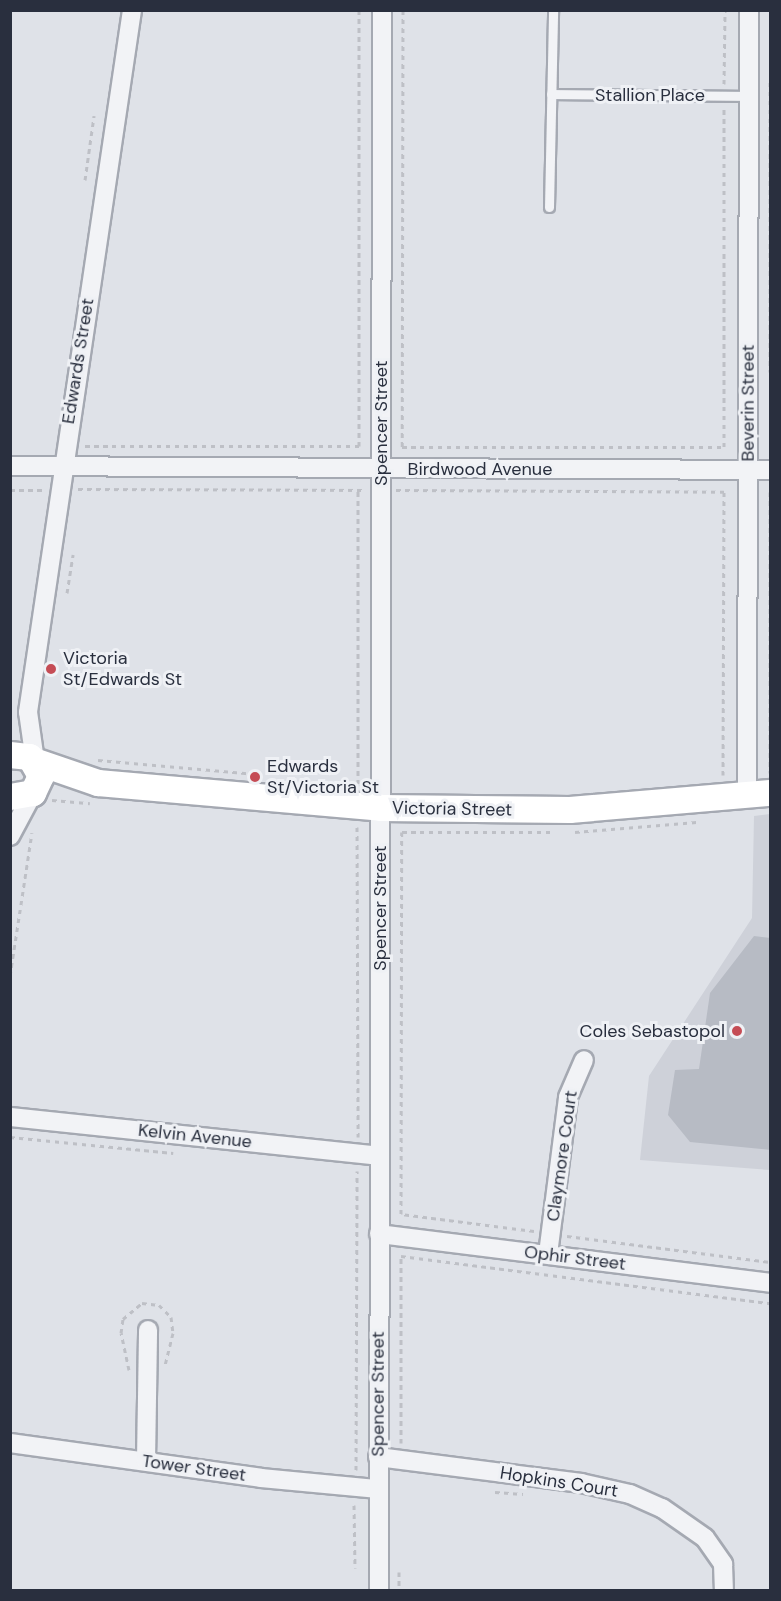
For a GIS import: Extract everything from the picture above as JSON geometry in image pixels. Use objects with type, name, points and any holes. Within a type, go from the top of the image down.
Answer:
[{"type":"street","name":"Edwards Street","points":[[10,753],[28,712],[62,466],[132,10]]},
{"type":"street","name":"Spencer Street","points":[[379,1590],[382,10]]},
{"type":"street","name":"Beverin Street","points":[[749,10],[748,470],[762,787]]},
{"type":"street","name":"Birdwood Avenue","points":[[10,466],[771,470]]},
{"type":"street","name":"Edwards Street","points":[[28,712],[36,761]]},
{"type":"street","name":"Victoria Street","points":[[10,753],[24,754],[36,761],[95,771],[381,797],[570,810],[762,787]]},
{"type":"street","points":[[10,836],[34,797],[41,779],[36,761]]},
{"type":"street","name":"Victoria Street","points":[[34,797],[95,771]]},
{"type":"street","name":"Claymore Court","points":[[548,1254],[567,1097],[584,1060]]},
{"type":"street","name":"Kelvin Avenue","points":[[10,1117],[379,1156]]},
{"type":"street","name":"Ophir Street","points":[[379,1234],[771,1283]]},
{"type":"street","points":[[146,1461],[148,1330]]},
{"type":"street","name":"Tower Street","points":[[10,1443],[378,1490]]},
{"type":"street","name":"Hopkins Court","points":[[378,1457],[581,1483],[630,1494],[662,1508],[705,1538],[723,1564],[724,1590]]},
{"type":"lane","points":[[549,207],[552,10]]},
{"type":"lane","name":"Stallion Place","points":[[551,94],[749,96]]},
{"type":"path","points":[[83,446],[359,446],[359,10]]},
{"type":"path","points":[[404,10],[402,447],[724,447],[725,10]]},
{"type":"path","points":[[771,82],[771,372]]},
{"type":"path","points":[[85,180],[94,116]]},
{"type":"path","points":[[78,489],[724,492],[724,775],[712,776]]},
{"type":"path","points":[[358,490],[358,784]]},
{"type":"path","points":[[762,787],[771,492]]},
{"type":"path","points":[[68,592],[73,554]]},
{"type":"path","points":[[95,771],[266,775]]},
{"type":"path","points":[[347,783],[358,784],[381,797]]},
{"type":"path","points":[[10,976],[33,823]]},
{"type":"path","points":[[356,1471],[358,828]]},
{"type":"path","points":[[402,832],[401,1214],[771,1262]]},
{"type":"path","points":[[401,1444],[401,1256],[771,1303]]},
{"type":"path","points":[[495,1492],[531,1495]]},
{"type":"path","points":[[355,1568],[356,1506]]},
{"type":"path","points":[[399,1572],[399,1590]]},
{"type":"shaded area","name":"Coles Sebastopol","points":[[770,814],[770,1170],[640,1160],[649,1076],[752,918],[754,816]]},
{"type":"building","name":"Coles Sebastopol","points":[[754,936],[771,938],[771,1150],[690,1142],[668,1115],[675,1070],[699,1069],[710,993]]},
{"type":"place","name":"Victoria St/Edwards St","points":[[51,669]]},
{"type":"place","name":"Edwards St/Victoria St","points":[[255,777]]},
{"type":"place","name":"Coles Sebastopol","points":[[737,1031]]}]
